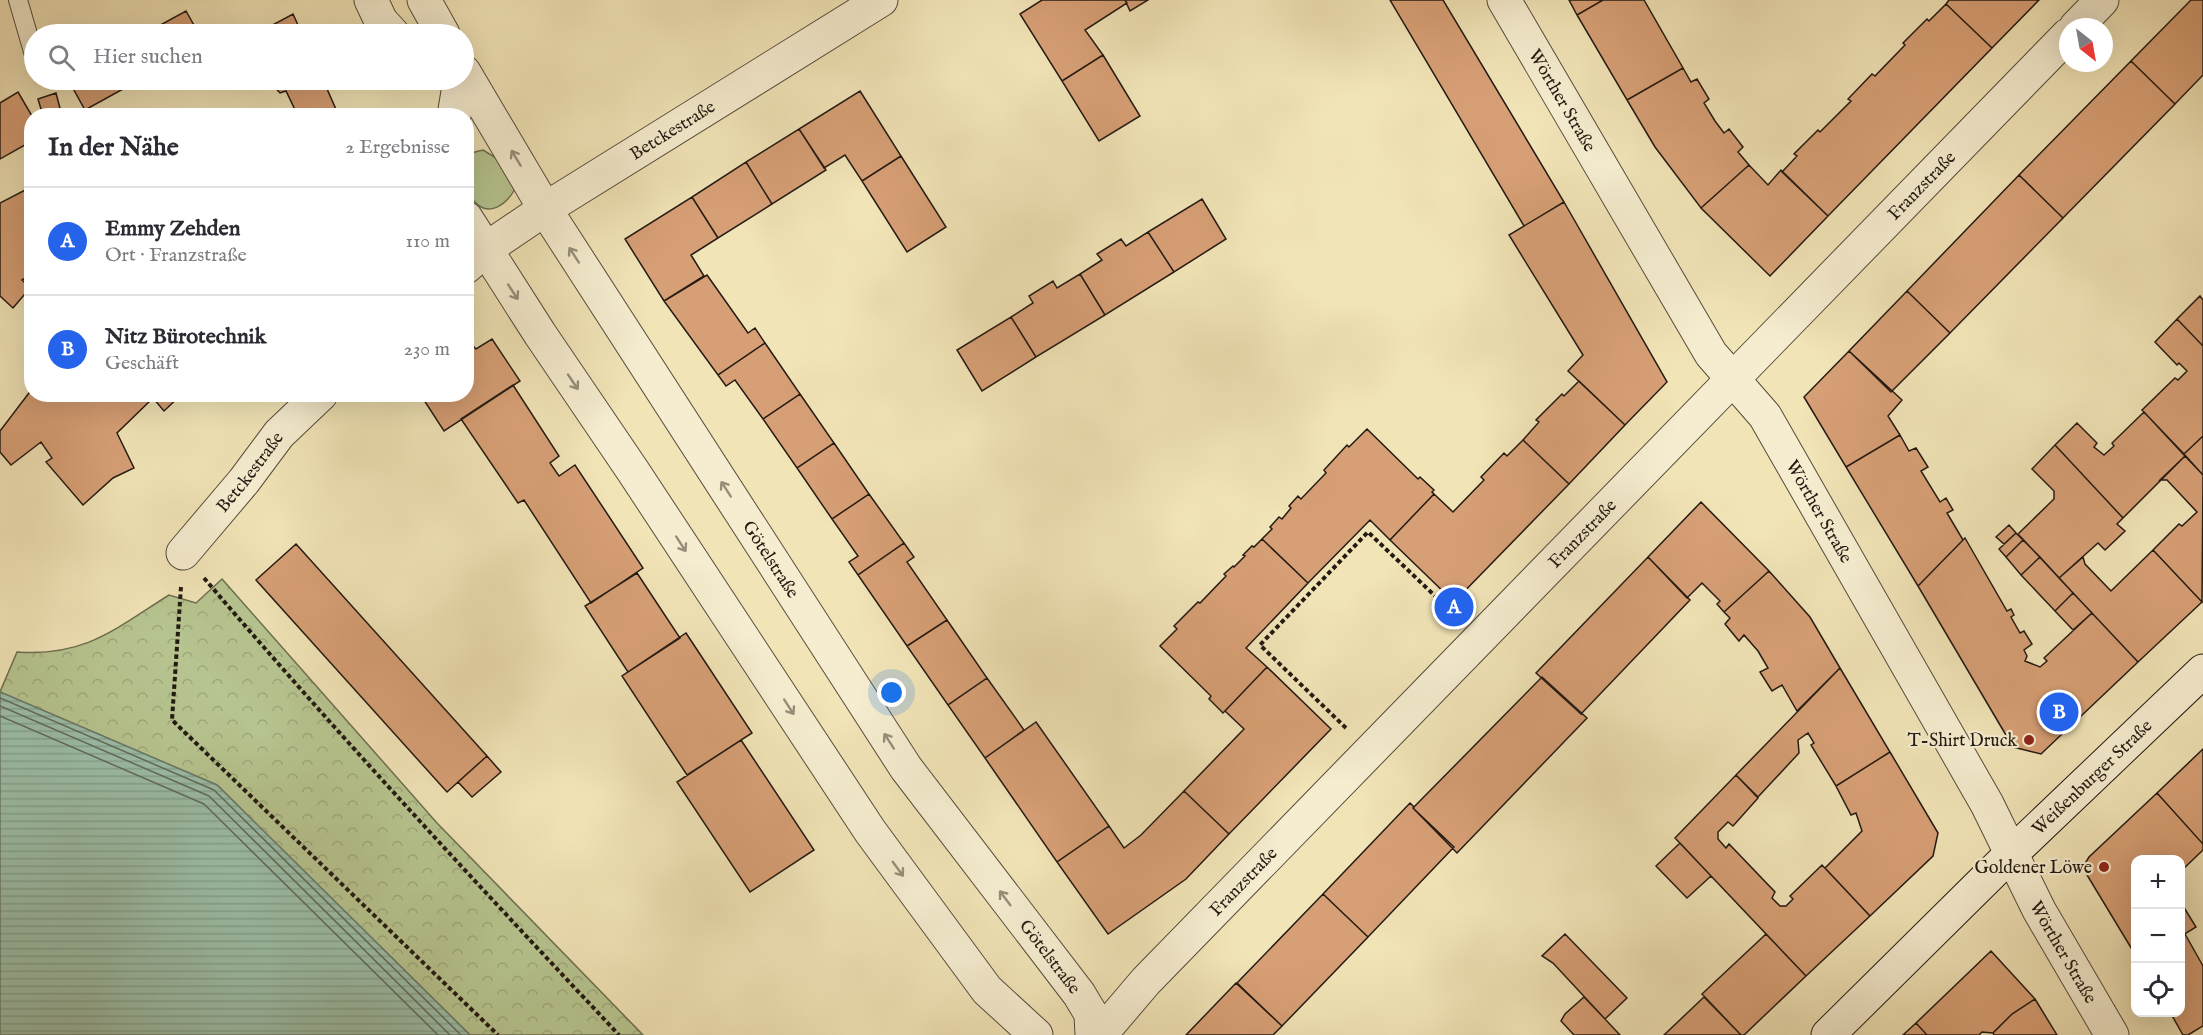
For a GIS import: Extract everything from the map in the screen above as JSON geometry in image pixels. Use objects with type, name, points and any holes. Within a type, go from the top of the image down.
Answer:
[{"type":"street","points":[[371,0],[384,24]]},
{"type":"street","points":[[424,0],[437,24]]},
{"type":"street","name":"Betckestraße","points":[[476,258],[545,209],[881,0]]},
{"type":"street","name":"Wörther Straße","points":[[1504,0],[1706,346],[1766,416],[1992,813],[2039,910],[2112,1035]]},
{"type":"street","points":[[2085,18],[2102,0]]},
{"type":"street","name":"Franzstraße","points":[[1100,1035],[1140,988],[2059,44]]},
{"type":"street","name":"Götelstraße","points":[[474,89],[545,209],[906,768],[1079,994],[1091,1014],[1092,1035]]},
{"type":"street","points":[[455,108],[458,90]]},
{"type":"street","points":[[476,258],[870,831],[987,990],[1036,1035]]},
{"type":"street","name":"Betckestraße","points":[[183,554],[244,481],[279,434],[313,402]]},
{"type":"street","name":"Weißenburger Straße","points":[[1828,1035],[2011,854],[2203,671]]},
{"type":"lane","points":[[18,0],[25,24]]},
{"type":"path","points":[[1346,728],[1260,645],[1368,532],[1456,615]]},
{"type":"path","points":[[183,554],[172,720],[498,1035]]},
{"type":"path","points":[[183,554],[265,650],[423,826],[619,1035]]},
{"type":"green space","points":[[483,150],[501,161],[515,189],[507,200],[491,209],[485,209],[474,201],[475,152]]},
{"type":"green space","points":[[222,579],[437,823],[643,1035],[470,1035],[217,785],[0,692],[17,652],[62,650],[81,645],[115,629],[169,595],[196,603]]},
{"type":"water","points":[[0,692],[217,785],[470,1035],[0,1035]]},
{"type":"building","points":[[1042,0],[1125,0],[1127,3],[1085,30],[1103,55],[1062,81],[1020,14]]},
{"type":"building","points":[[1125,0],[1148,0],[1130,11]]},
{"type":"building","points":[[1390,0],[1443,0],[1564,202],[1524,226]]},
{"type":"building","points":[[1569,0],[1603,0],[1577,15]]},
{"type":"building","points":[[1603,0],[1644,0],[1683,68],[1627,100],[1577,15]]},
{"type":"building","points":[[1949,0],[2039,0],[1992,48],[1946,4]]},
{"type":"building","points":[[2191,0],[2203,0],[2203,75],[2175,104],[2131,61]]},
{"type":"building","points":[[1946,4],[1992,48],[1828,216],[1782,172],[1797,156],[1794,154],[1851,101],[1848,99],[1872,74],[1875,76],[1905,45],[1903,43]]},
{"type":"building","points":[[186,11],[193,24],[162,24]]},
{"type":"building","points":[[293,14],[298,24],[274,24]]},
{"type":"building","points":[[1103,55],[1140,116],[1099,141],[1062,81]]},
{"type":"building","points":[[2131,61],[2175,104],[2063,218],[2019,175]]},
{"type":"building","points":[[1683,68],[1691,82],[1697,79],[1709,99],[1704,103],[1724,133],[1729,129],[1743,147],[1738,152],[1749,165],[1701,208],[1655,147],[1627,100]]},
{"type":"building","points":[[74,90],[121,90],[89,108],[84,108]]},
{"type":"building","points":[[277,90],[327,90],[335,108],[294,108],[286,91],[280,93]]},
{"type":"building","points":[[860,91],[901,156],[862,181],[845,155],[824,168],[799,129]]},
{"type":"building","points":[[18,92],[27,108],[24,108],[24,146],[0,159],[0,103]]},
{"type":"building","points":[[56,93],[60,108],[41,108],[38,99]]},
{"type":"building","points":[[799,129],[826,170],[772,204],[746,162]]},
{"type":"building","points":[[901,156],[946,227],[907,252],[862,181]]},
{"type":"building","points":[[746,162],[772,204],[718,238],[692,197]]},
{"type":"building","points":[[1749,165],[1768,185],[1781,170],[1828,216],[1770,276],[1701,208]]},
{"type":"building","points":[[2019,175],[2063,218],[1950,333],[1907,291]]},
{"type":"building","points":[[24,191],[24,279],[22,280],[24,295],[13,308],[0,296],[0,203]]},
{"type":"building","points":[[692,197],[718,238],[691,255],[704,276],[664,301],[625,239]]},
{"type":"building","points":[[1202,199],[1226,239],[1174,272],[1148,232]]},
{"type":"building","points":[[1564,202],[1667,382],[1625,425],[1568,371],[1583,355],[1509,235]]},
{"type":"building","points":[[1148,232],[1174,272],[1105,315],[1080,274],[1102,260],[1097,254],[1121,239],[1126,246]]},
{"type":"building","points":[[1080,274],[1105,315],[1036,357],[1011,317],[1033,303],[1029,296],[1053,281],[1057,288]]},
{"type":"building","points":[[707,275],[748,333],[755,328],[765,343],[718,375],[664,301]]},
{"type":"building","points":[[1907,291],[1950,333],[1891,392],[1849,351]]},
{"type":"building","points":[[2200,296],[2203,300],[2203,346],[2177,319]]},
{"type":"building","points":[[1011,317],[1036,357],[982,391],[957,350]]},
{"type":"building","points":[[2177,319],[2203,346],[2203,436],[2184,454],[2142,410],[2175,378],[2178,380],[2187,371],[2179,363],[2177,365],[2155,342]]},
{"type":"building","points":[[492,339],[520,381],[444,431],[425,402],[474,402],[474,347],[476,349]]},
{"type":"building","points":[[765,343],[800,394],[763,419],[735,380],[726,386],[718,375]]},
{"type":"building","points":[[1849,351],[1902,400],[1888,416],[1900,435],[1846,467],[1804,397]]},
{"type":"building","points":[[1579,381],[1625,425],[1569,484],[1523,440],[1539,422],[1536,420]]},
{"type":"building","points":[[513,385],[559,456],[550,463],[559,476],[575,465],[643,568],[591,603],[524,500],[518,503],[461,419]]},
{"type":"building","points":[[800,394],[834,443],[797,468],[763,419]]},
{"type":"building","points":[[24,400],[24,402],[149,402],[117,433],[134,468],[113,478],[83,505],[46,462],[52,458],[41,442],[11,465],[0,452],[0,431]]},
{"type":"building","points":[[156,402],[174,402],[164,411]]},
{"type":"building","points":[[2144,412],[2185,456],[2123,518],[2055,445],[2077,423],[2097,443],[2094,447],[2104,455],[2114,446],[2112,443]]},
{"type":"building","points":[[1367,429],[1418,479],[1420,477],[1434,490],[1432,492],[1434,494],[1390,540],[1370,520],[1308,583],[1262,539],[1279,517],[1282,519],[1298,496],[1301,499],[1326,473],[1324,470],[1347,445],[1349,447]]},
{"type":"building","points":[[1900,435],[1909,451],[1916,448],[1928,467],[1921,471],[1940,502],[1946,498],[1953,510],[1947,513],[1963,540],[1918,586],[1846,467]]},
{"type":"building","points":[[2203,436],[2203,475],[2184,454]]},
{"type":"building","points":[[1523,440],[1569,484],[1454,602],[1390,540],[1434,494],[1453,512],[1484,480],[1481,477],[1504,453],[1507,456]]},
{"type":"building","points":[[834,443],[869,494],[832,519],[797,468]]},
{"type":"building","points":[[2055,445],[2123,518],[2117,524],[2125,531],[2105,550],[2098,543],[2059,578],[2018,534],[2054,499],[2054,491],[2032,469]]},
{"type":"building","points":[[2185,456],[2203,475],[2202,602],[2153,550],[2179,524],[2182,526],[2197,512],[2167,480],[2160,480]]},
{"type":"building","points":[[869,494],[904,543],[858,575],[849,562],[858,556],[832,519]]},
{"type":"building","points":[[1701,502],[1769,571],[1724,612],[1717,604],[1720,601],[1702,583],[1687,598],[1648,557]]},
{"type":"building","points":[[2009,525],[2016,533],[2004,544],[1996,537]]},
{"type":"building","points":[[2016,533],[2023,540],[2006,557],[1999,549]]},
{"type":"building","points":[[1965,538],[2007,611],[2011,609],[2014,615],[2011,617],[2020,633],[2024,631],[2032,644],[2024,650],[2027,656],[2025,661],[2040,667],[2047,661],[2044,658],[2092,613],[2138,662],[2041,754],[2013,747],[1918,586]]},
{"type":"building","points":[[1262,539],[1308,583],[1246,648],[1267,667],[1223,713],[1209,699],[1211,696],[1160,646],[1177,629],[1174,626],[1198,602],[1200,603],[1226,576],[1224,574],[1245,556],[1243,555],[1252,546],[1254,547]]},
{"type":"building","points":[[2023,540],[2040,557],[2021,575],[2006,557]]},
{"type":"building","points":[[904,543],[914,557],[907,562],[947,620],[907,646],[858,575]]},
{"type":"building","points":[[296,544],[487,756],[447,792],[256,580]]},
{"type":"building","points":[[2153,550],[2202,602],[2138,662],[2059,578],[2083,557],[2085,564],[2111,591]]},
{"type":"building","points":[[1648,557],[1690,600],[1581,714],[1536,673]]},
{"type":"building","points":[[2040,557],[2073,593],[2055,611],[2021,575]]},
{"type":"building","points":[[1769,571],[1810,617],[1840,668],[1797,711],[1782,685],[1772,691],[1760,672],[1768,668],[1758,651],[1744,635],[1739,641],[1725,624],[1730,618],[1724,612]]},
{"type":"building","points":[[637,573],[680,638],[628,672],[585,606]]},
{"type":"building","points":[[2073,593],[2092,613],[2073,630],[2055,611]]},
{"type":"building","points":[[947,620],[987,678],[948,705],[907,646]]},
{"type":"building","points":[[686,633],[752,733],[687,775],[622,676]]},
{"type":"building","points":[[1267,667],[1331,729],[1229,834],[1184,791],[1244,729],[1225,711]]},
{"type":"building","points":[[1840,668],[1890,752],[1836,786],[1811,745],[1814,743],[1808,733],[1798,740],[1799,753],[1758,797],[1736,775]]},
{"type":"building","points":[[1542,677],[1587,718],[1457,853],[1413,808]]},
{"type":"building","points":[[987,678],[1024,730],[985,758],[948,705]]},
{"type":"building","points":[[1036,722],[1109,826],[1057,862],[985,758]]},
{"type":"building","points":[[741,740],[814,850],[750,892],[677,782]]},
{"type":"building","points":[[2203,749],[2203,844],[2157,793]]},
{"type":"building","points":[[1890,752],[1938,833],[1933,856],[1870,916],[1825,868],[1862,831],[1856,813],[1851,815],[1836,786]]},
{"type":"building","points":[[487,756],[501,772],[472,797],[458,782]]},
{"type":"building","points":[[1736,775],[1758,798],[1733,826],[1728,822],[1718,832],[1718,839],[1726,848],[1729,844],[1775,892],[1772,898],[1780,906],[1786,906],[1793,899],[1790,896],[1822,865],[1870,916],[1806,976],[1675,838]]},
{"type":"building","points":[[1184,791],[1229,834],[1186,879],[1108,934],[1057,862],[1109,826],[1124,848],[1141,835]]},
{"type":"building","points":[[2157,793],[2203,844],[2203,850],[2185,867],[2185,855],[2131,855],[2131,948],[2084,870],[2089,857]]},
{"type":"building","points":[[1410,803],[1454,847],[1368,937],[1323,894]]},
{"type":"building","points":[[1680,843],[1711,876],[1687,898],[1656,866]]},
{"type":"building","points":[[1323,894],[1368,937],[1282,1026],[1237,983]]},
{"type":"building","points":[[2185,909],[2196,927],[2185,934]]},
{"type":"building","points":[[1565,934],[1627,998],[1605,1019],[1553,963],[1542,956]]},
{"type":"building","points":[[1766,934],[1806,976],[1744,1035],[1741,1035],[1702,994]]},
{"type":"building","points":[[2185,934],[2203,966],[2203,1026],[2188,1035],[2183,1035],[2173,1017],[2185,1017]]},
{"type":"building","points":[[1991,951],[2035,999],[2012,1014],[1993,1033],[1927,1035],[1916,1023]]},
{"type":"building","points":[[1236,983],[1282,1026],[1273,1035],[1186,1035]]},
{"type":"building","points":[[1584,997],[1620,1035],[1574,1035],[1561,1021],[1565,1014]]},
{"type":"building","points":[[1704,997],[1741,1035],[1664,1035]]},
{"type":"building","points":[[2035,999],[2057,1035],[1994,1035],[1993,1033],[2012,1014]]},
{"type":"building","points":[[1916,1023],[1927,1035],[1903,1035]]},
{"type":"place","name":"Emmy Zehden","points":[[1454,607]]},
{"type":"place","name":"Nitz Bürotechnik","points":[[2059,712]]},
{"type":"place","name":"T-Shirt Druck","points":[[2029,740]]},
{"type":"place","name":"Goldener Löwe","points":[[2104,867]]}]
